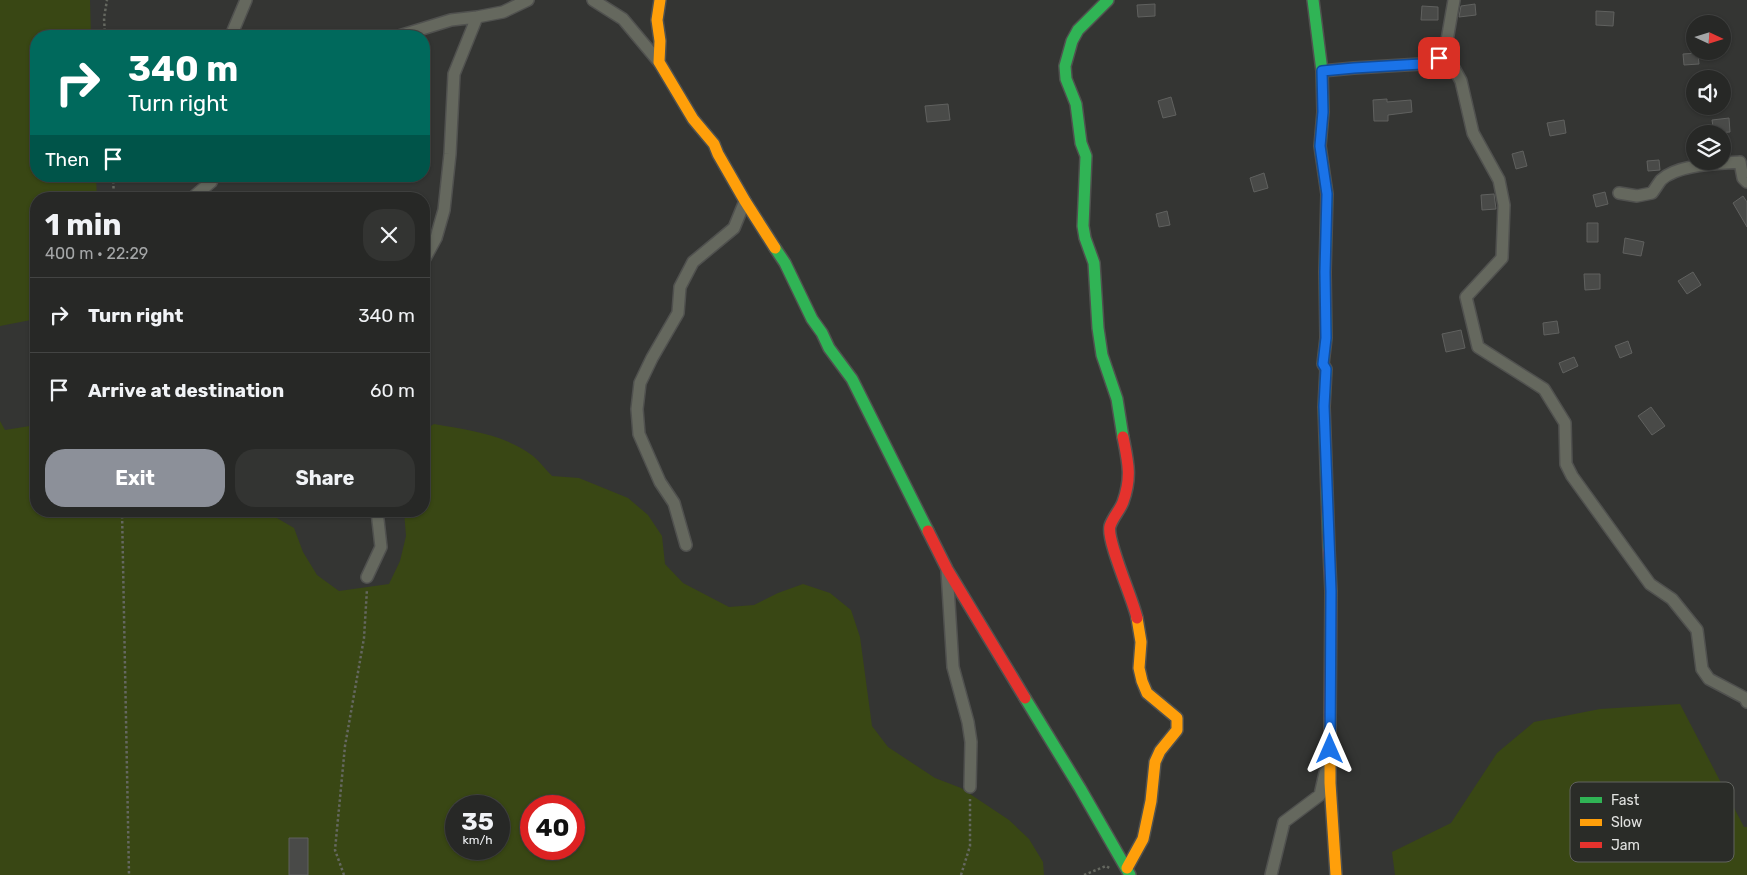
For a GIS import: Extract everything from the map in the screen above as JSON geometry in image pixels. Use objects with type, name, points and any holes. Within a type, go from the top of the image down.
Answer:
[{"type":"street","points":[[233,30],[246,0]]},
{"type":"street","points":[[418,30],[451,20],[503,12],[528,0]]},
{"type":"street","points":[[594,0],[623,19],[659,62],[693,119],[714,144],[745,201],[785,263],[812,319],[822,333],[829,348],[852,379],[947,569],[1129,872]]},
{"type":"street","points":[[659,62],[660,41],[657,20],[660,0]]},
{"type":"street","points":[[1108,0],[1078,30],[1072,41],[1065,66],[1066,79],[1076,104],[1081,143],[1086,156],[1083,226],[1085,238],[1094,263],[1098,328],[1102,355],[1117,399],[1120,426],[1129,465],[1130,478],[1123,503],[1110,526],[1111,540],[1137,616],[1141,642],[1139,668],[1142,681],[1147,693],[1177,718],[1177,730],[1160,750],[1155,762],[1151,801],[1143,839],[1129,872]]},
{"type":"street","points":[[1313,0],[1322,71],[1323,112],[1320,146],[1327,194],[1326,338],[1323,364],[1326,369],[1324,406],[1331,591],[1330,769],[1336,875]]},
{"type":"street","points":[[1322,71],[1421,64],[1439,58],[1445,52],[1454,0]]},
{"type":"street","points":[[430,249],[436,238],[444,210],[450,164],[454,74],[477,17]]},
{"type":"street","points":[[1445,52],[1462,81],[1473,133],[1499,180],[1504,205],[1502,258],[1466,297],[1478,347],[1544,389],[1565,423],[1566,464],[1572,476],[1650,584],[1672,599],[1697,630],[1702,669],[1709,679],[1744,698],[1747,702]]},
{"type":"street","points":[[1619,193],[1637,196],[1652,193],[1662,180],[1685,168],[1740,162],[1743,178],[1747,182]]},
{"type":"street","points":[[199,192],[211,182]]},
{"type":"street","points":[[686,545],[674,503],[660,482],[639,434],[637,409],[640,383],[678,313],[680,287],[693,262],[734,228],[745,201]]},
{"type":"street","points":[[368,577],[381,547],[378,517]]},
{"type":"street","points":[[947,569],[954,667],[971,742],[970,787]]},
{"type":"street","points":[[1271,875],[1284,822],[1320,795],[1325,773],[1330,769]]},
{"type":"path","points":[[105,30],[104,18],[107,0]]},
{"type":"path","points":[[122,517],[129,875]]},
{"type":"path","points":[[344,875],[335,850],[345,746],[364,638],[368,577]]},
{"type":"path","points":[[961,875],[970,846],[970,787]]},
{"type":"path","points":[[1084,875],[1106,866],[1113,870],[1129,872]]},
{"type":"green space","points":[[0,0],[90,0],[91,30],[30,30],[30,182],[96,182],[97,192],[30,192],[30,320],[0,326]]},
{"type":"green space","points":[[0,421],[5,430],[30,426],[30,517],[275,517],[294,528],[303,552],[317,575],[339,591],[389,584],[400,561],[406,536],[404,517],[430,517],[430,426],[434,424],[460,428],[510,443],[533,456],[552,476],[579,478],[628,498],[648,515],[662,536],[665,564],[683,583],[729,607],[754,605],[778,593],[803,584],[830,593],[851,610],[860,637],[872,726],[888,747],[935,778],[961,788],[1009,820],[1029,839],[1043,862],[1044,875],[0,875]]},
{"type":"green space","points":[[1680,704],[1721,782],[1570,782],[1570,862],[1734,862],[1734,808],[1744,827],[1747,827],[1747,875],[1395,875],[1392,852],[1451,823],[1497,753],[1534,722],[1600,709]]},
{"type":"building","points":[[1155,4],[1155,16],[1138,17],[1137,5]]},
{"type":"building","points":[[1475,4],[1476,15],[1459,17],[1461,6]]},
{"type":"building","points":[[1422,6],[1438,7],[1438,20],[1421,20]]},
{"type":"building","points":[[1596,11],[1614,12],[1613,26],[1596,25]]},
{"type":"building","points":[[1683,54],[1686,54],[1686,60],[1699,60],[1699,64],[1684,65]]},
{"type":"building","points":[[1171,97],[1176,115],[1163,118],[1158,101]]},
{"type":"building","points":[[1387,99],[1387,102],[1411,100],[1412,112],[1388,115],[1388,121],[1374,121],[1373,100]]},
{"type":"building","points":[[948,104],[950,120],[927,122],[925,106]]},
{"type":"building","points":[[1729,118],[1730,125],[1713,125],[1712,120]]},
{"type":"building","points":[[1564,120],[1566,133],[1550,136],[1547,123]]},
{"type":"building","points":[[1523,151],[1527,166],[1516,169],[1512,154]]},
{"type":"building","points":[[1659,160],[1660,170],[1648,171],[1647,161]]},
{"type":"building","points":[[1264,173],[1268,188],[1254,192],[1250,178]]},
{"type":"building","points":[[1605,192],[1608,204],[1596,207],[1593,195]]},
{"type":"building","points":[[1494,194],[1496,209],[1482,210],[1481,195]]},
{"type":"building","points":[[1743,196],[1747,202],[1747,227],[1733,203]]},
{"type":"building","points":[[1167,211],[1170,225],[1159,227],[1156,214]]},
{"type":"building","points":[[1587,223],[1598,223],[1598,242],[1587,242]]},
{"type":"building","points":[[1625,238],[1644,242],[1641,256],[1623,253]]},
{"type":"building","points":[[1693,272],[1701,285],[1687,294],[1678,281]]},
{"type":"building","points":[[1584,274],[1600,274],[1600,289],[1585,290]]},
{"type":"building","points":[[1557,321],[1559,333],[1544,335],[1543,323]]},
{"type":"building","points":[[1461,330],[1465,348],[1446,352],[1442,334]]},
{"type":"building","points":[[1628,341],[1632,353],[1620,358],[1615,346]]},
{"type":"building","points":[[1574,357],[1578,366],[1563,373],[1559,363]]},
{"type":"building","points":[[1651,407],[1665,426],[1652,435],[1638,416]]},
{"type":"building","points":[[289,838],[308,838],[308,875],[289,875]]},
{"type":"traffic: fast","points":[[1108,0],[1078,30],[1072,41],[1065,66],[1066,79],[1076,104],[1081,143],[1086,156],[1083,226],[1085,238],[1094,263],[1098,328],[1102,355],[1117,399],[1123,437]]},
{"type":"traffic: fast","points":[[1313,0],[1322,71],[1323,112],[1320,146],[1327,194],[1326,338],[1323,364],[1326,369],[1324,407],[1329,550]]},
{"type":"traffic: fast","points":[[775,248],[785,263],[812,319],[822,333],[829,348],[852,379],[928,531]]},
{"type":"traffic: fast","points":[[1025,698],[1130,875]]},
{"type":"traffic: slow","points":[[660,0],[657,20],[660,41],[659,62],[693,119],[714,144],[745,201],[775,248]]},
{"type":"traffic: slow","points":[[1127,868],[1143,839],[1151,801],[1155,762],[1160,751],[1177,730],[1177,718],[1147,693],[1142,681],[1139,668],[1141,642],[1137,618]]},
{"type":"traffic: slow","points":[[1330,719],[1330,783],[1336,875]]},
{"type":"traffic: jam","points":[[1123,437],[1128,462],[1128,485],[1123,502],[1110,526],[1110,533],[1137,618]]},
{"type":"traffic: jam","points":[[928,531],[947,569],[1025,698]]},
{"type":"traffic: jam","points":[[1329,550],[1331,591],[1330,719]]},
{"type":"route","points":[[1330,749],[1331,591],[1324,406],[1326,369],[1323,364],[1326,338],[1327,194],[1320,146],[1323,112],[1322,71],[1421,64],[1439,58]]}]
